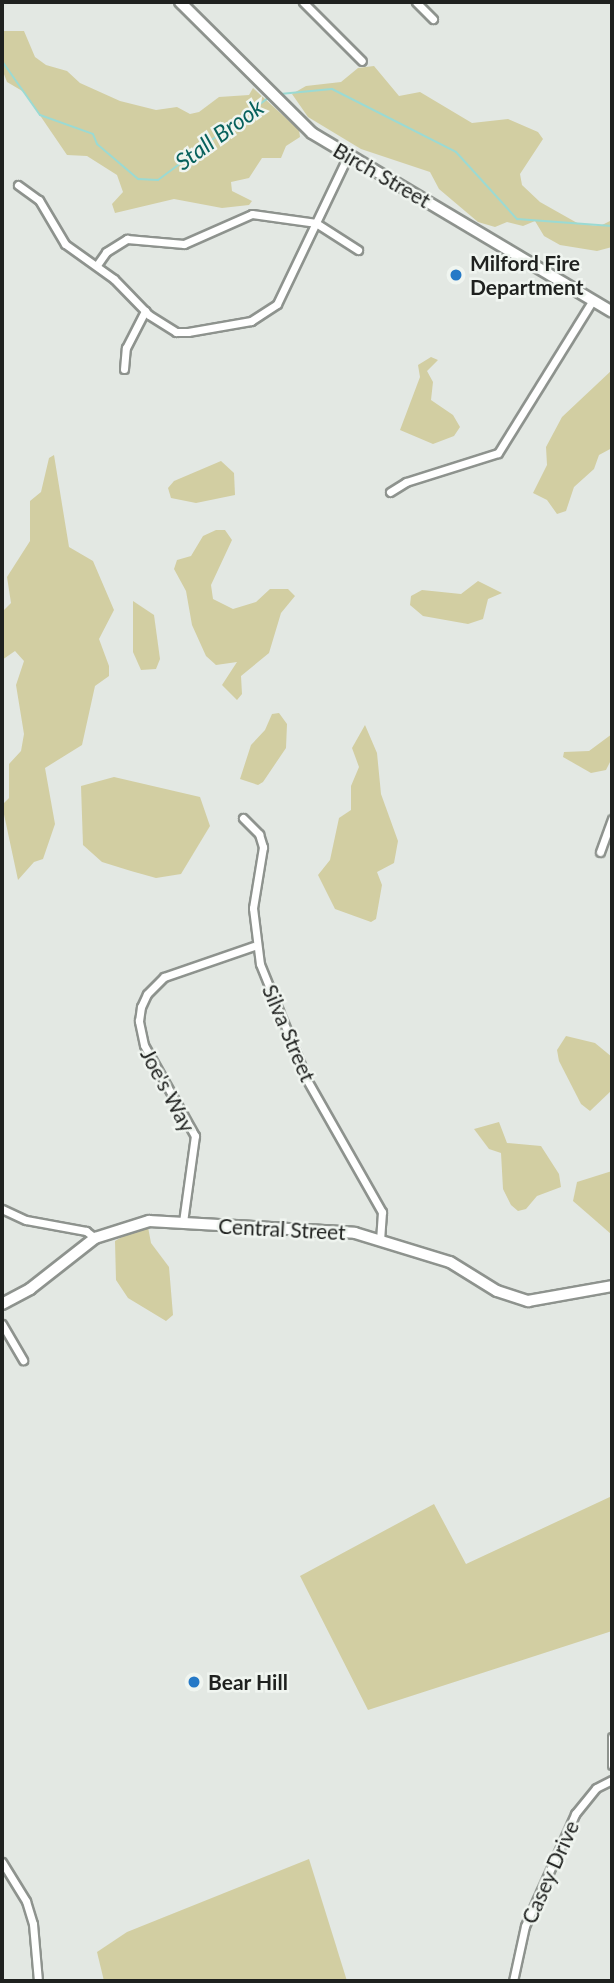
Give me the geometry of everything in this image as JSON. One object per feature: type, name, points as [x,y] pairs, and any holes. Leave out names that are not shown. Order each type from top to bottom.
[{"type":"street","name":"Birch Street","points":[[180,2],[272,96],[348,156],[612,312]]},
{"type":"street","points":[[303,2],[362,61]]},
{"type":"street","points":[[416,2],[433,19]]},
{"type":"street","points":[[18,186],[39,200],[65,244],[97,265],[145,311],[176,332],[262,317],[282,295],[348,156]]},
{"type":"street","points":[[97,265],[106,252],[127,239],[184,244],[252,214],[316,223],[358,250]]},
{"type":"street","points":[[390,492],[406,482],[491,457],[503,449],[593,300]]},
{"type":"street","points":[[124,369],[131,333],[145,311]]},
{"type":"street","name":"Silva Street","points":[[243,818],[259,834],[263,847],[253,908],[254,946],[296,1058],[382,1212],[380,1239]]},
{"type":"street","points":[[600,852],[612,819]]},
{"type":"street","name":"Joe's Way","points":[[183,1222],[195,1136],[144,1045],[139,1021],[141,1007],[147,994],[164,977],[254,946]]},
{"type":"street","points":[[2,1209],[26,1220],[86,1231],[95,1238]]},
{"type":"street","name":"Central Street","points":[[2,1304],[95,1238],[131,1224],[183,1222],[287,1226],[380,1239],[450,1262],[497,1291],[528,1301],[612,1286]]},
{"type":"street","points":[[2,1324],[23,1360]]},
{"type":"street","points":[[612,1737],[612,1765]]},
{"type":"street","name":"Casey Drive","points":[[513,1981],[525,1926],[575,1814],[596,1788],[612,1780]]},
{"type":"street","points":[[2,1862],[26,1901],[33,1924],[38,1981]]},
{"type":"shaded area","points":[[2,31],[24,31],[35,57],[46,65],[67,71],[80,83],[120,101],[156,110],[177,107],[190,114],[199,112],[219,97],[249,95],[253,88],[299,130],[300,137],[286,146],[281,158],[262,158],[249,178],[231,182],[232,191],[252,201],[249,205],[222,208],[174,199],[115,213],[112,204],[123,192],[117,175],[87,156],[67,155],[24,92],[7,82],[2,69]]},
{"type":"shaded area","points":[[374,66],[399,96],[420,92],[472,123],[508,119],[538,132],[543,139],[520,174],[522,185],[540,202],[579,224],[600,226],[612,220],[612,247],[597,251],[560,245],[544,236],[535,221],[523,226],[507,222],[495,227],[478,222],[439,189],[430,172],[361,149],[308,117],[292,94],[306,86],[341,82],[358,68]]},
{"type":"shaded area","points":[[431,357],[438,360],[427,371],[433,382],[431,400],[453,415],[460,427],[454,436],[433,444],[400,430],[420,377],[418,365]]},
{"type":"shaded area","points":[[612,370],[612,448],[599,455],[594,469],[574,487],[566,511],[557,514],[547,500],[533,493],[547,465],[546,447],[562,417]]},
{"type":"shaded area","points":[[54,455],[69,547],[93,561],[114,610],[99,639],[109,666],[109,676],[95,686],[82,745],[45,768],[55,824],[43,859],[34,862],[18,880],[2,805],[9,798],[9,764],[21,751],[24,734],[16,685],[24,661],[15,651],[2,660],[2,612],[11,603],[7,577],[30,541],[30,501],[41,492],[49,458]]},
{"type":"shaded area","points":[[221,461],[234,473],[235,495],[196,503],[171,498],[168,488],[174,481]]},
{"type":"shaded area","points":[[216,530],[225,530],[232,540],[211,585],[213,599],[233,609],[256,602],[270,589],[288,589],[295,596],[281,613],[269,653],[241,676],[242,694],[237,700],[222,685],[237,662],[216,665],[206,656],[192,625],[186,591],[174,569],[177,560],[191,556],[203,536]]},
{"type":"shaded area","points":[[478,581],[502,593],[488,599],[483,619],[468,624],[423,616],[410,605],[411,596],[422,590],[461,594]]},
{"type":"shaded area","points":[[133,601],[154,615],[160,659],[156,669],[141,670],[133,652]]},
{"type":"shaded area","points":[[279,713],[287,724],[286,748],[263,782],[258,785],[240,779],[251,745],[265,730],[272,714]]},
{"type":"shaded area","points":[[365,725],[377,753],[381,794],[398,841],[394,863],[377,872],[382,885],[376,919],[371,922],[335,909],[318,875],[330,860],[339,818],[351,810],[351,786],[359,767],[352,748]]},
{"type":"shaded area","points":[[612,734],[612,758],[606,770],[591,773],[563,757],[564,752],[589,751]]},
{"type":"shaded area","points":[[114,777],[200,797],[210,826],[181,874],[156,878],[131,871],[102,862],[83,845],[81,786]]},
{"type":"shaded area","points":[[566,1036],[595,1043],[612,1057],[612,1090],[590,1111],[581,1104],[559,1061],[557,1050]]},
{"type":"shaded area","points":[[499,1122],[507,1143],[541,1146],[559,1174],[561,1187],[537,1196],[526,1209],[518,1211],[511,1205],[503,1189],[501,1153],[489,1149],[474,1129]]},
{"type":"shaded area","points":[[612,1171],[611,1234],[573,1201],[577,1182]]},
{"type":"shaded area","points":[[141,1226],[148,1227],[151,1243],[169,1267],[173,1315],[166,1321],[128,1298],[116,1280],[115,1241]]},
{"type":"shaded area","points":[[612,1496],[612,1631],[368,1710],[300,1576],[434,1504],[466,1564]]},
{"type":"shaded area","points":[[309,1859],[347,1981],[104,1981],[97,1952],[127,1932]]},
{"type":"waterway","name":"Stall Brook","points":[[2,61],[40,115],[93,134],[97,144],[138,179],[158,180],[268,98]]},
{"type":"waterway","name":"Stall Brook","points":[[280,94],[332,89],[456,152],[517,219],[612,226]]},
{"type":"place","name":"Milford Fire Department","points":[[456,275]]},
{"type":"place","name":"Bear Hill","points":[[194,1682]]}]
